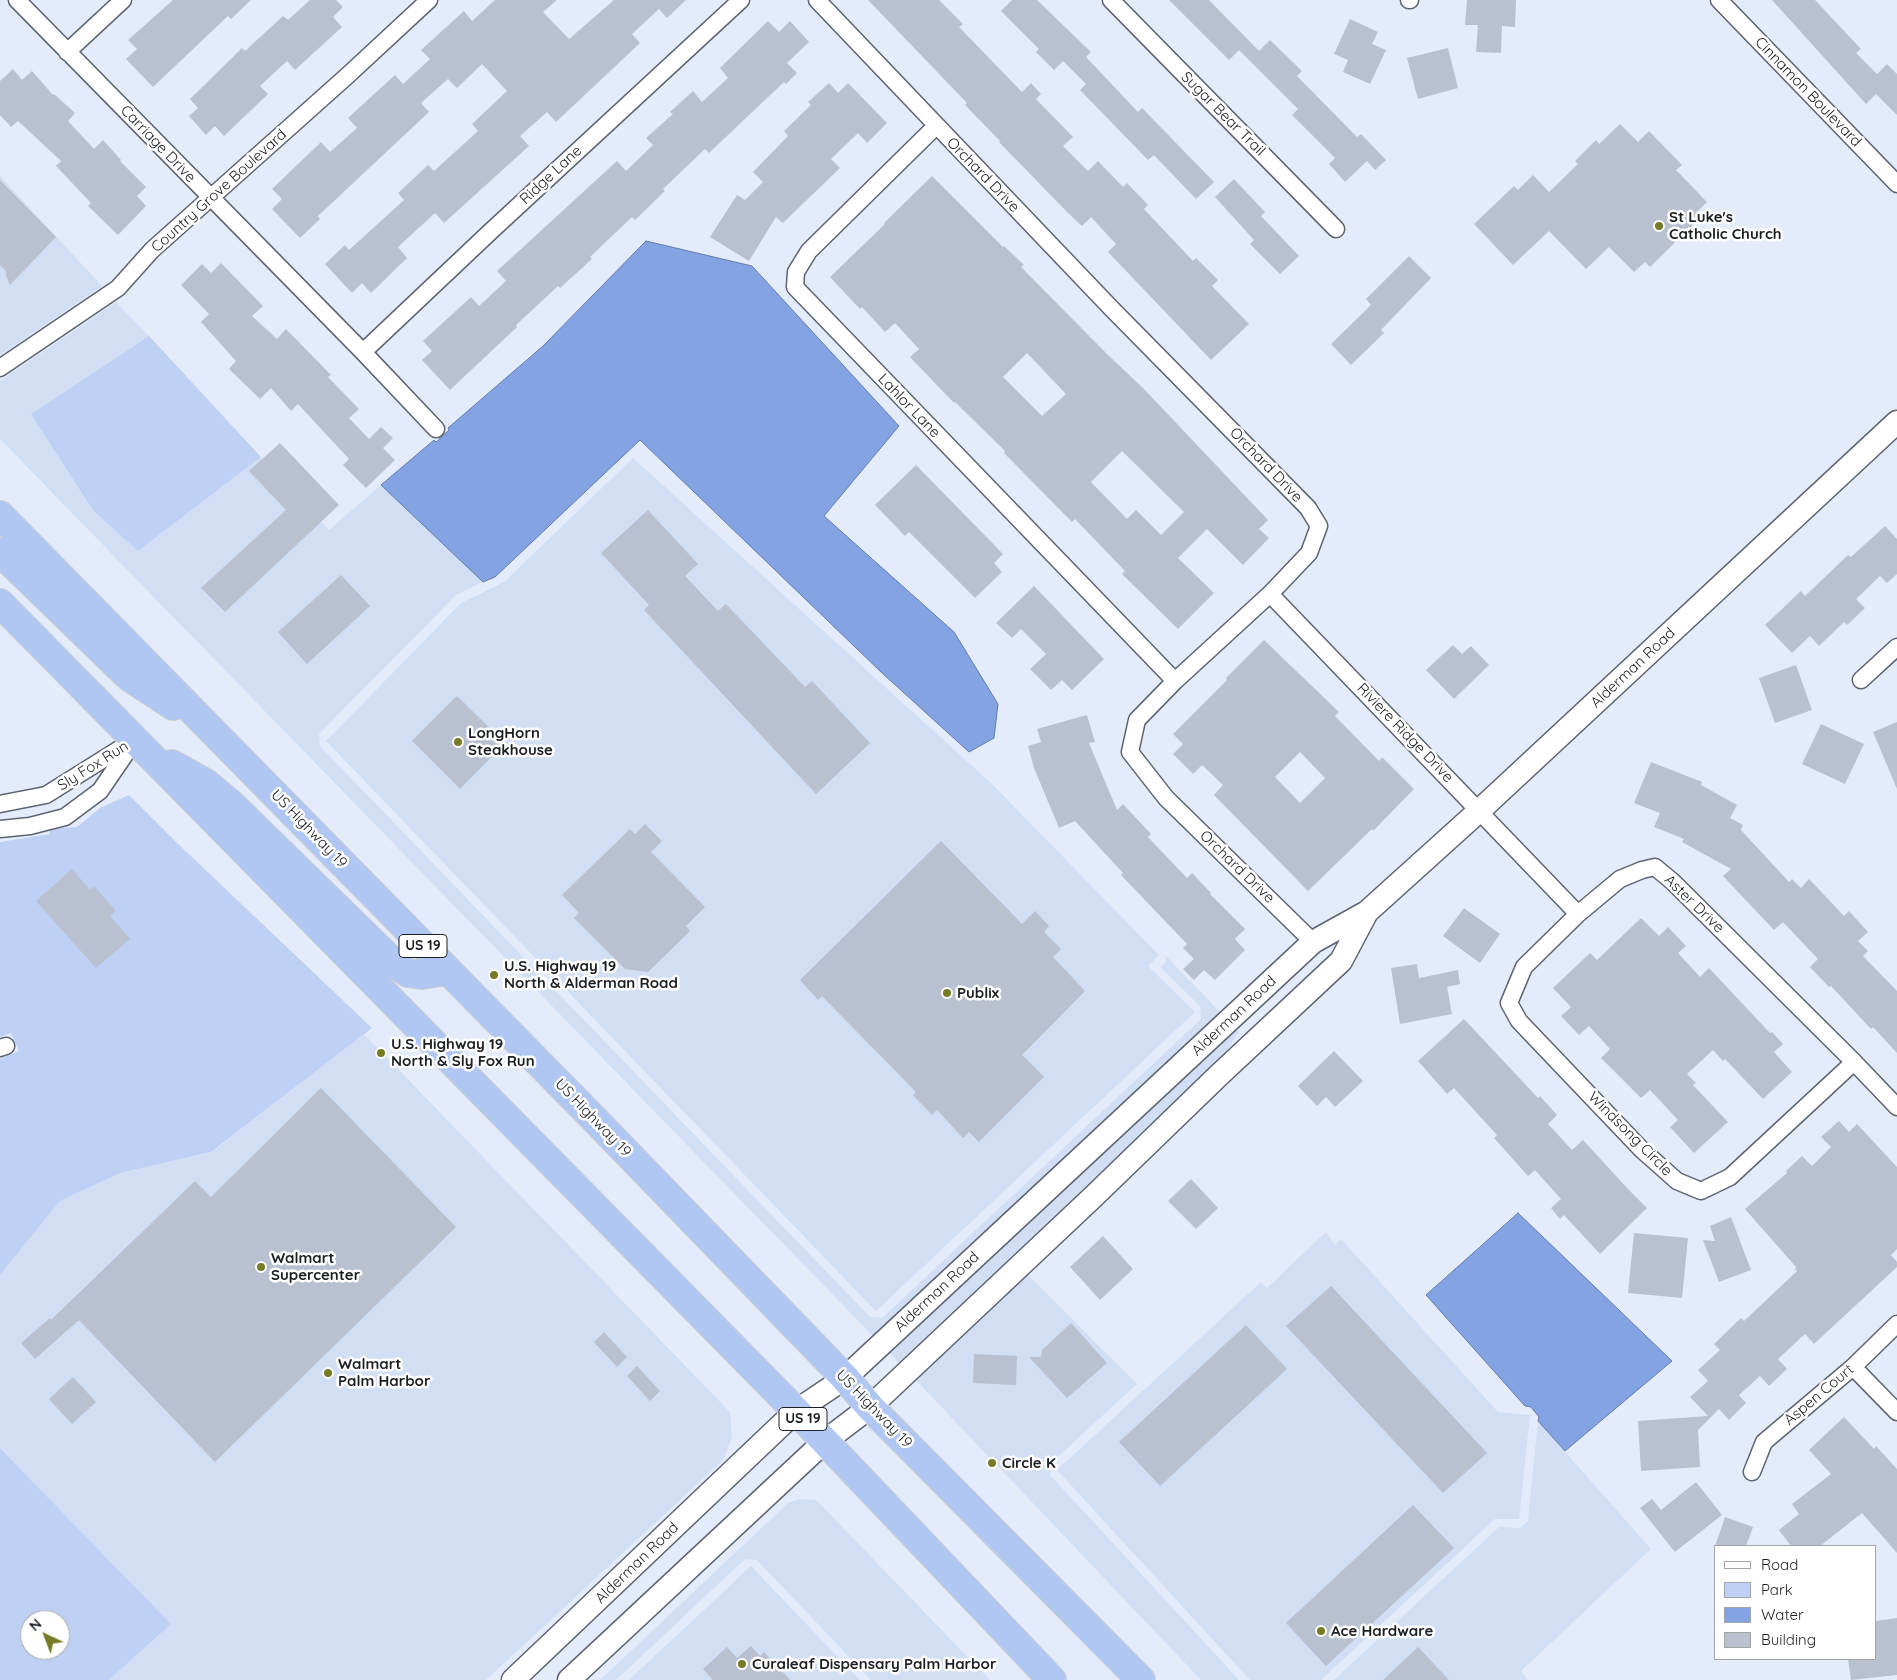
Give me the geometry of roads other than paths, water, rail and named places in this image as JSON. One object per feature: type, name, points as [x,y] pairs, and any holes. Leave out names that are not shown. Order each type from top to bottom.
[{"type":"highway","name":"US Highway 19","points":[[0,515],[607,1132],[845,1378],[870,1407],[1141,1680]]},
{"type":"highway","points":[[0,552],[129,677],[157,697],[211,729]]},
{"type":"highway","name":"US 19","points":[[0,604],[796,1411],[1052,1680]]},
{"type":"highway","points":[[142,746],[206,783],[224,798],[396,966],[408,973],[422,975],[447,970]]},
{"type":"street","name":"Carriage Drive","points":[[17,0],[363,352],[436,429]]},
{"type":"street","points":[[68,52],[123,0]]},
{"type":"street","name":"Country Grove Boulevard","points":[[0,368],[118,288],[152,250],[429,0]]},
{"type":"street","name":"Ridge Lane","points":[[363,352],[490,232],[742,0]]},
{"type":"street","name":"Orchard Drive","points":[[817,0],[936,126],[1308,508],[1319,526],[1309,554],[1270,594],[1175,681],[1137,720],[1130,752],[1166,798],[1313,942]]},
{"type":"street","name":"Sugar Bear Trail","points":[[1111,0],[1336,229]]},
{"type":"street","name":"Cinnamon Boulevard","points":[[1719,0],[1897,184]]},
{"type":"street","name":"Lahlor Lane","points":[[936,126],[809,251],[796,272],[794,287],[1175,681]]},
{"type":"street","name":"Alderman Road","points":[[513,1680],[796,1411],[845,1378],[1313,942],[1367,912],[1480,810],[1897,422]]},
{"type":"street","name":"Riviere Ridge Drive","points":[[1270,594],[1480,810]]},
{"type":"street","points":[[1860,680],[1897,647]]},
{"type":"street","name":"Sly Fox Run","points":[[0,804],[46,796],[142,746]]},
{"type":"street","name":"Sly Fox Run","points":[[0,829],[30,826],[65,817],[100,791],[142,746]]},
{"type":"street","points":[[1480,810],[1578,914]]},
{"type":"street","name":"Aster Drive","points":[[1578,914],[1620,879],[1655,867],[1673,882],[1897,1106]]},
{"type":"street","name":"Alderman Road","points":[[569,1680],[824,1442],[870,1407],[1094,1197],[1218,1076],[1341,961],[1367,912]]},
{"type":"street","name":"Windsong Circle","points":[[1578,914],[1524,967],[1509,1003],[1519,1021],[1642,1150],[1677,1181],[1701,1191],[1730,1177],[1854,1062]]},
{"type":"street","name":"Aspen Court","points":[[1752,1472],[1764,1442],[1853,1367],[1897,1324]]},
{"type":"street","points":[[1853,1367],[1897,1412]]},
{"type":"water","points":[[646,241],[752,266],[899,426],[824,516],[954,632],[998,704],[994,738],[969,752],[881,672],[640,440],[495,577],[483,582],[381,485],[434,440],[436,442],[449,430],[448,428],[543,346]]},
{"type":"water","points":[[1518,1213],[1672,1361],[1565,1451],[1538,1421],[1539,1417],[1531,1407],[1525,1406],[1426,1295]]},
{"type":"place","name":"St Luke's Catholic Church","points":[[1659,226]]},
{"type":"place","name":"LongHorn Steakhouse","points":[[458,742]]},
{"type":"place","name":"U.S. Highway 19 North & Alderman Road","points":[[494,975]]},
{"type":"place","name":"Publix","points":[[947,993]]},
{"type":"place","name":"U.S. Highway 19 North & Sly Fox Run","points":[[381,1053]]},
{"type":"place","name":"Walmart Supercenter","points":[[261,1267]]},
{"type":"place","name":"Walmart Palm Harbor","points":[[328,1373]]},
{"type":"place","name":"Circle K","points":[[992,1463]]},
{"type":"place","name":"Ace Hardware","points":[[1321,1631]]},
{"type":"place","name":"Curaleaf Dispensary Palm Harbor","points":[[742,1664]]}]
